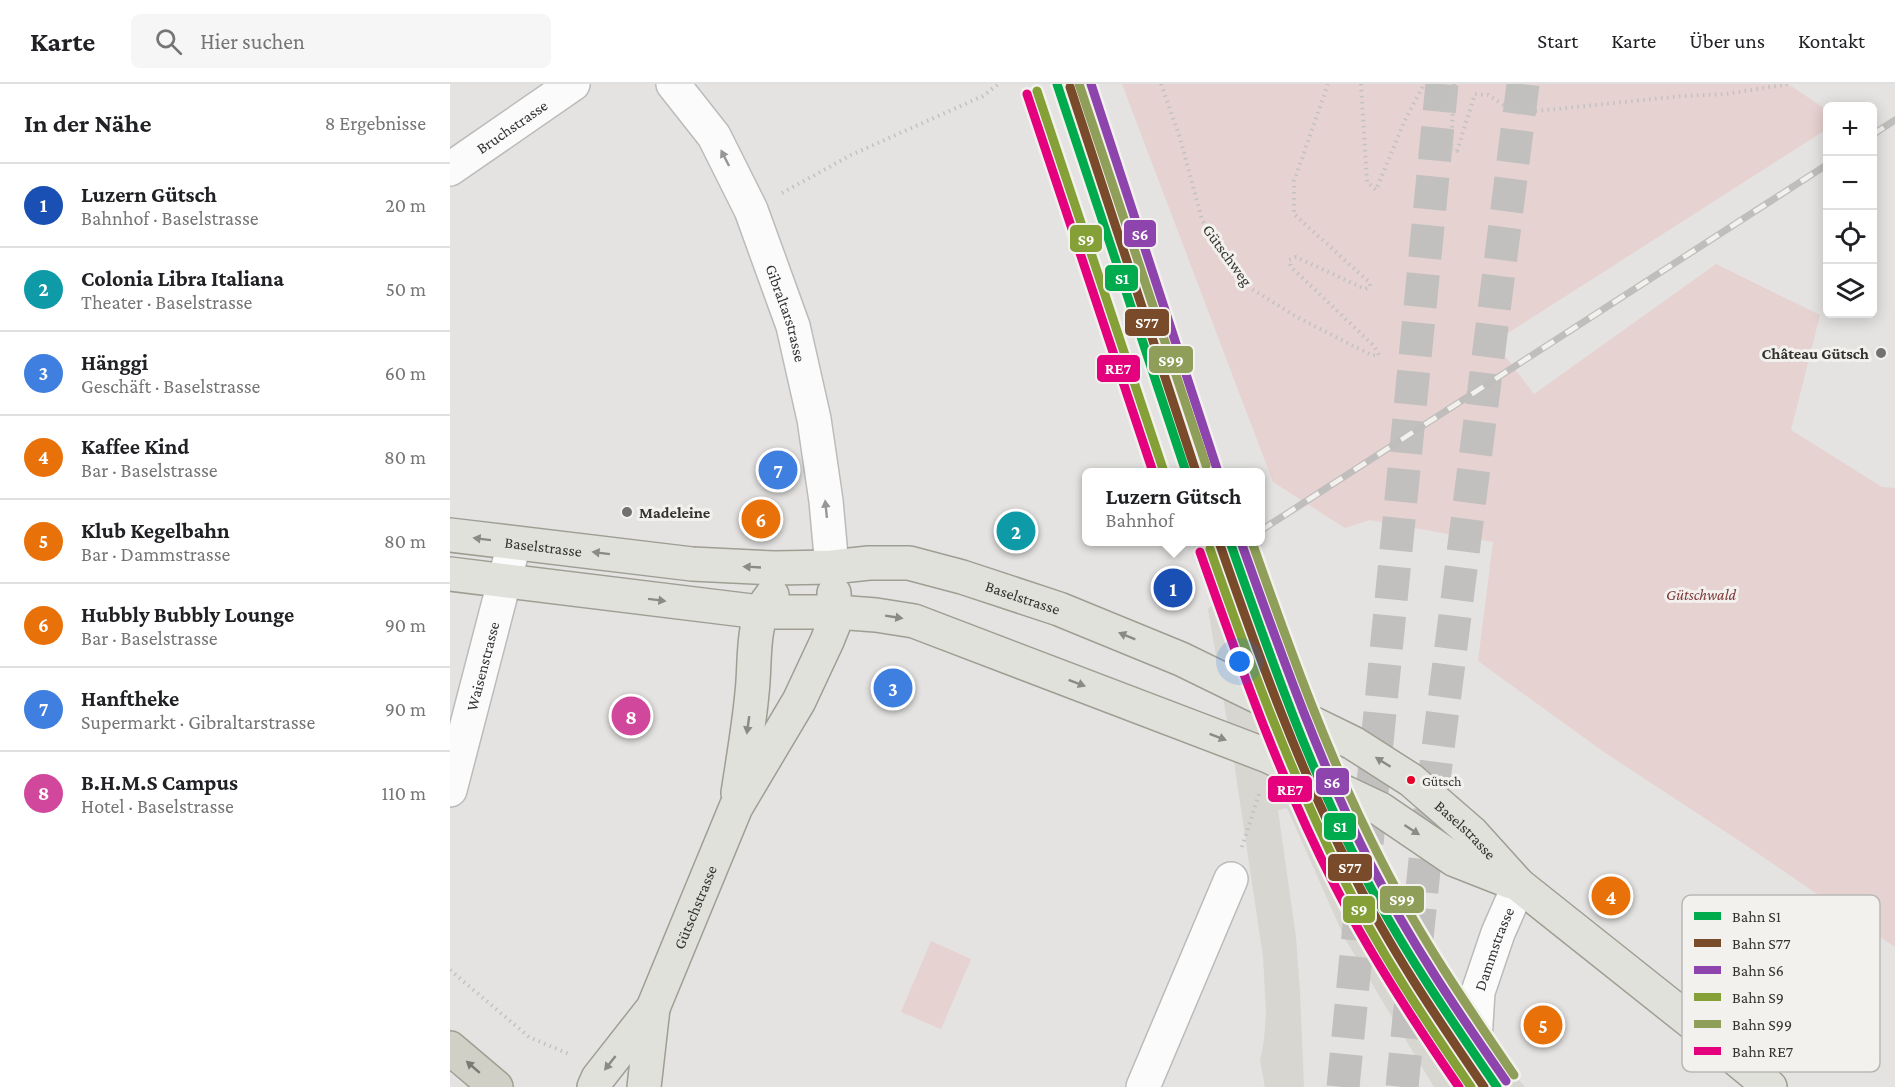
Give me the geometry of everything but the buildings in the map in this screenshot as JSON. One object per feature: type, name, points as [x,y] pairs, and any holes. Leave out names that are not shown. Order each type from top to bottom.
[{"type":"highway","points":[[450,1048],[496,1087]]},
{"type":"main road","name":"Baselstrasse","points":[[450,535],[692,564],[774,568],[909,563],[1059,609],[1181,658],[1353,743],[1411,780],[1472,833],[1519,885],[1682,1015]]},
{"type":"main road","points":[[832,567],[836,612],[827,641],[799,701],[736,807],[752,692],[760,612],[779,587],[806,572],[832,567]]},
{"type":"main road","name":"Baselstrasse","points":[[450,574],[760,612],[836,612],[914,621],[1268,756],[1380,809],[1455,860],[1519,885]]},
{"type":"main road","name":"Gütschstrasse","points":[[653,1008],[736,807]]},
{"type":"main road","points":[[594,1087],[598,1078],[653,1008]]},
{"type":"main road","points":[[644,1087],[653,1008]]},
{"type":"main road","name":"Baselstrasse","points":[[1752,1072],[1770,1087]]},
{"type":"street","name":"Bruchstrasse","points":[[450,169],[573,84]]},
{"type":"street","name":"Gibraltarstrasse","points":[[673,84],[714,136],[751,210],[793,326],[814,418],[826,501],[832,567]]},
{"type":"street","name":"Waisenstrasse","points":[[450,789],[514,544]]},
{"type":"street","points":[[1143,1087],[1232,879]]},
{"type":"street","name":"Dammstrasse","points":[[1472,1087],[1478,992],[1497,933],[1519,885]]},
{"type":"path","points":[[773,198],[851,155],[982,96],[998,84]]},
{"type":"path","name":"Gütschweg","points":[[1161,84],[1180,138],[1202,220],[1252,290],[1295,316],[1371,355],[1379,355],[1374,346],[1291,267],[1289,261],[1296,257],[1365,289],[1370,287],[1370,284],[1294,214],[1294,181],[1328,84]]},
{"type":"path","points":[[1361,84],[1367,182],[1376,190],[1405,120],[1424,84]]},
{"type":"path","points":[[1454,84],[1451,150],[1457,151],[1475,94],[1488,95],[1516,113],[1683,96],[1726,94],[1789,84]]},
{"type":"path","points":[[1232,879],[1260,790]]},
{"type":"path","points":[[450,970],[529,1036],[576,1058]]},
{"type":"shaded area","points":[[1261,564],[1305,695],[1381,861],[1439,966],[1500,1057],[1525,1087],[1434,1087],[1345,939],[1287,808],[1278,810],[1296,937],[1304,1087],[1265,1087],[1260,1061],[1266,1012],[1263,957],[1208,609]]},
{"type":"green space","name":"Gütschwald","points":[[1122,84],[1788,84],[1823,107],[1823,132],[1494,342],[1534,394],[1716,264],[1820,315],[1791,430],[1882,487],[1895,488],[1895,947],[1880,937],[1880,895],[1819,895],[1604,752],[1478,661],[1493,542],[1370,520],[1345,528],[1273,482]]},
{"type":"green space","points":[[931,941],[971,959],[941,1029],[901,1012]]},
{"type":"tunnel","points":[[1343,1087],[1442,84]]},
{"type":"tunnel","points":[[1402,1087],[1430,811],[1523,84]]},
{"type":"railway","points":[[1877,132],[1895,120]]},
{"type":"railway","points":[[1265,528],[1823,167]]},
{"type":"rail line","name":"S1","points":[[1057,84],[1185,468]]},
{"type":"rail line","name":"S99","points":[[1079,84],[1206,465]]},
{"type":"rail line","name":"S6","points":[[1091,84],[1217,468]]},
{"type":"rail line","name":"S77","points":[[1070,87],[1195,468]]},
{"type":"rail line","name":"S9","points":[[1037,91],[1163,468]]},
{"type":"rail line","name":"RE7","points":[[1027,94],[1152,468]]},
{"type":"rail line","name":"S77","points":[[1220,546],[1297,753],[1333,834],[1367,902],[1398,956],[1484,1087]]},
{"type":"rail line","name":"S1","points":[[1231,546],[1290,709],[1342,831],[1409,954],[1497,1087]]},
{"type":"rail line","name":"S6","points":[[1242,546],[1317,746],[1371,865],[1435,975],[1506,1081]]},
{"type":"rail line","name":"S99","points":[[1253,546],[1311,704],[1363,823],[1428,944],[1514,1075]]},
{"type":"rail line","name":"S9","points":[[1210,549],[1271,716],[1305,798],[1343,878],[1387,959],[1471,1087]]},
{"type":"rail line","name":"RE7","points":[[1200,552],[1262,721],[1315,846],[1378,963],[1459,1087]]},
{"type":"place","name":"Château Gütsch","points":[[1881,353]]},
{"type":"place","name":"Hanftheke","points":[[778,470]]},
{"type":"place","name":"Madeleine","points":[[627,512]]},
{"type":"place","name":"Hubbly Bubbly Lounge","points":[[761,519]]},
{"type":"place","name":"Colonia Libra Italiana","points":[[1016,531]]},
{"type":"place","name":"Luzern Gütsch","points":[[1173,588]]},
{"type":"place","name":"Hänggi","points":[[893,688]]},
{"type":"place","name":"B.H.M.S Campus","points":[[631,716]]},
{"type":"place","name":"Gütsch","points":[[1411,780]]},
{"type":"place","name":"Kaffee Kind","points":[[1611,896]]},
{"type":"place","name":"Klub Kegelbahn","points":[[1543,1025]]}]
